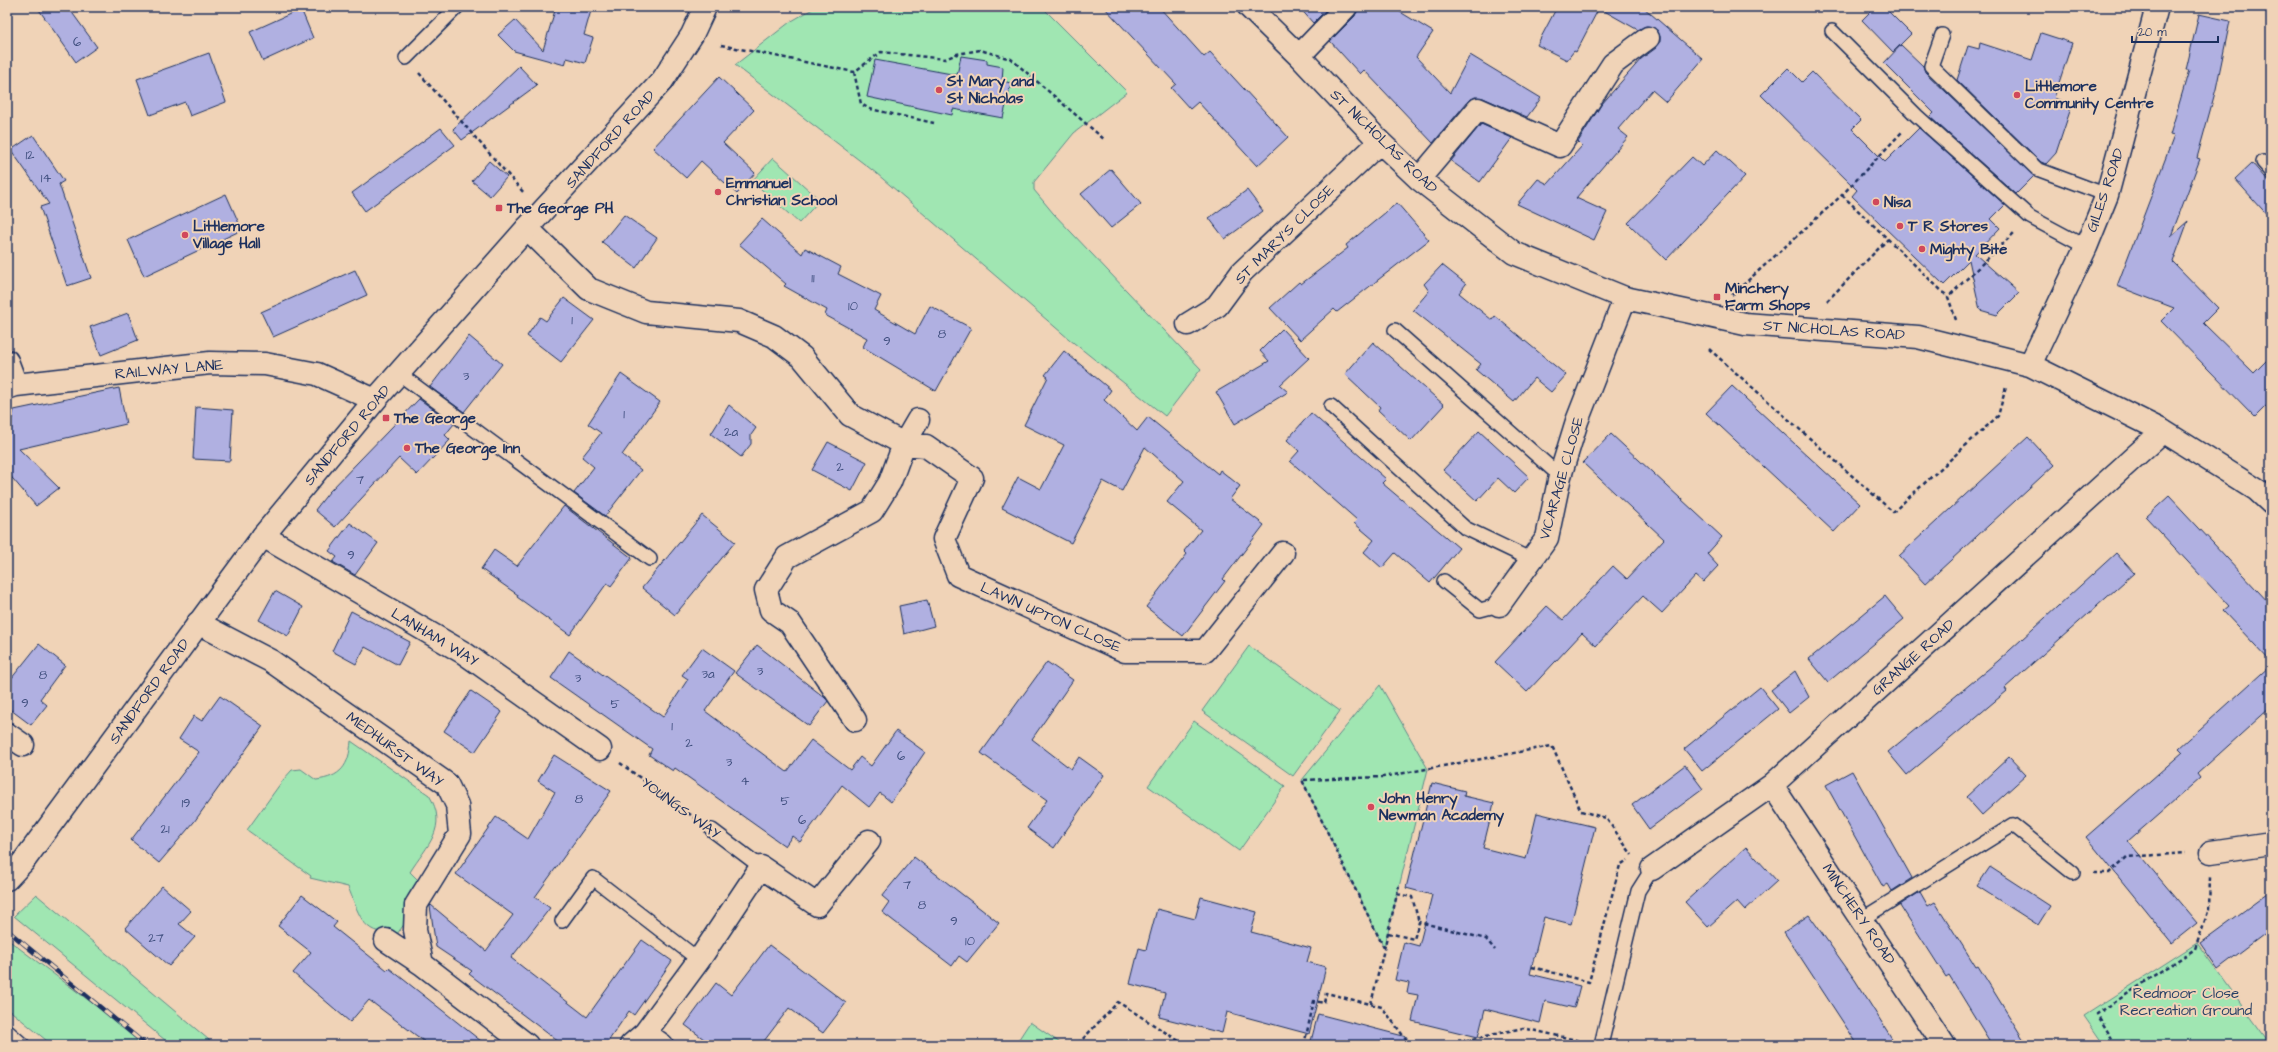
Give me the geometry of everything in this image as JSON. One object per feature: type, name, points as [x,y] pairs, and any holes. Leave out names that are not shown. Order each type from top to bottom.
[{"type":"street","name":"SANDFORD ROAD","points":[[7,879],[23,862],[263,536],[398,373],[534,220],[662,81],[692,35],[705,7]]},
{"type":"street","name":"ST NICHOLAS ROAD","points":[[1249,7],[1299,56],[1380,142],[1419,179],[1514,253],[1625,298],[1745,324],[1918,336],[2030,365],[2163,431],[2257,490],[2271,503]]},
{"type":"street","points":[[1299,56],[1346,7]]},
{"type":"street","name":"GILES ROAD","points":[[2030,365],[2086,247],[2107,194],[2157,7]]},
{"type":"street","points":[[1419,179],[1478,109],[1560,146],[1613,64],[1648,38]]},
{"type":"street","name":"ST MARY'S CLOSE","points":[[1188,324],[1217,306],[1242,272],[1380,142]]},
{"type":"street","points":[[534,220],[589,289],[646,312],[739,321],[774,336],[802,357],[850,415],[904,444]]},
{"type":"street","name":"VICARAGE CLOSE","points":[[1499,605],[1547,538],[1560,476],[1577,421],[1625,298]]},
{"type":"street","points":[[7,361],[11,387]]},
{"type":"street","name":"RAILWAY LANE","points":[[11,387],[210,363],[265,364],[317,374],[375,400]]},
{"type":"street","points":[[855,720],[790,623],[771,610],[766,590],[787,557],[872,511],[890,482],[904,444],[918,420]]},
{"type":"street","name":"GRANGE ROAD","points":[[1652,869],[1772,784],[2163,431]]},
{"type":"street","name":"LAWN UPTON CLOSE","points":[[904,444],[926,446],[972,478],[944,539],[958,575],[1125,651],[1205,651],[1283,553]]},
{"type":"street","name":"LANHAM WAY","points":[[263,536],[464,653],[600,749]]},
{"type":"street","name":"MEDHURST WAY","points":[[198,623],[271,661],[447,784],[458,805],[460,834],[416,906],[415,930],[422,964]]},
{"type":"street","name":"MINCHERY ROAD","points":[[1772,784],[1944,1045]]},
{"type":"street","name":"YOUNGS WAY","points":[[761,867],[817,906],[869,841]]},
{"type":"street","points":[[2210,852],[2271,843]]},
{"type":"street","points":[[646,1041],[761,867]]},
{"type":"street","points":[[386,940],[422,964],[527,1045]]},
{"type":"lane","points":[[406,58],[457,7]]},
{"type":"lane","points":[[1832,32],[1917,116],[2030,218],[2086,247]]},
{"type":"lane","points":[[1942,35],[1931,66],[2037,169],[2107,194]]},
{"type":"lane","points":[[1395,330],[1560,476]]},
{"type":"lane","points":[[398,373],[650,559]]},
{"type":"lane","points":[[1331,406],[1464,528],[1532,560]]},
{"type":"lane","points":[[1444,581],[1480,610],[1499,605]]},
{"type":"lane","points":[[1862,919],[2013,825],[2073,873]]},
{"type":"lane","name":"YOUNGS WAY","points":[[712,830],[761,867]]},
{"type":"lane","points":[[1601,1045],[1638,891],[1652,869]]},
{"type":"lane","points":[[562,921],[593,878],[699,960]]},
{"type":"lane","points":[[7,1031],[23,1045]]},
{"type":"path","points":[[249,10],[252,7]]},
{"type":"path","points":[[721,45],[854,72],[881,52],[945,59],[957,54],[980,50],[1011,59],[1106,140]]},
{"type":"path","points":[[406,58],[534,220]]},
{"type":"path","points":[[854,72],[861,104],[870,109],[934,123]]},
{"type":"path","points":[[1709,316],[1842,194],[1917,116]]},
{"type":"path","points":[[1842,194],[1948,297],[1966,349]]},
{"type":"path","points":[[1948,297],[2030,218]]},
{"type":"path","points":[[1827,301],[1888,239]]},
{"type":"path","points":[[1709,349],[1893,512],[1998,416],[2006,387]]},
{"type":"path","points":[[1384,948],[1302,780],[1384,777],[1552,746],[1581,811],[1606,818],[1633,856],[1620,865],[1589,982],[1532,967]]},
{"type":"path","name":"YOUNGS WAY","points":[[600,749],[712,830]]},
{"type":"path","points":[[2073,873],[2109,874],[2127,857],[2210,852],[2209,909],[2195,949],[2097,1014],[2116,1045]]},
{"type":"path","points":[[1371,1004],[1399,886]]},
{"type":"path","points":[[1388,933],[1414,939],[1419,922],[1412,897],[1397,894]]},
{"type":"path","points":[[1419,922],[1486,939],[1495,950]]},
{"type":"path","points":[[1304,1045],[1314,1001],[1324,1003],[1326,994],[1382,1007],[1410,1045]]},
{"type":"path","points":[[1078,1044],[1118,1002],[1185,1045]]},
{"type":"path","points":[[1445,1045],[1523,1028],[1586,1042]]},
{"type":"green space","points":[[816,7],[1042,7],[1127,92],[1074,133],[1034,182],[1034,190],[1053,213],[1201,369],[1165,416],[1069,339],[876,173],[735,65],[790,22]]},
{"type":"green space","points":[[773,158],[820,200],[799,223],[752,181]]},
{"type":"green space","points":[[1249,646],[1340,711],[1293,776],[1202,711]]},
{"type":"green space","points":[[1380,685],[1428,769],[1384,948],[1302,780]]},
{"type":"green space","points":[[1194,721],[1285,786],[1239,851],[1148,786]]},
{"type":"green space","points":[[351,741],[429,795],[435,807],[437,817],[436,827],[429,844],[410,872],[418,880],[408,895],[408,919],[397,934],[393,931],[383,932],[374,930],[368,926],[358,913],[348,887],[310,878],[311,876],[247,830],[292,770],[301,769],[316,780],[332,776],[338,773],[346,764]]},
{"type":"green space","points":[[37,894],[215,1045],[171,1045],[14,916]]},
{"type":"green space","points":[[7,939],[148,1045],[52,1045],[7,1008]]},
{"type":"green space","name":"Redmoor Close Recreation Ground","points":[[2197,943],[2271,1045],[2104,1045],[2084,1016]]},
{"type":"green space","points":[[1030,1022],[1063,1045],[1015,1045]]},
{"type":"building","points":[[37,7],[68,7],[97,47],[76,62]]},
{"type":"building","points":[[556,7],[592,7],[584,35],[593,38],[585,63],[567,58],[565,65],[514,51],[498,35],[515,20],[543,50]]},
{"type":"building","points":[[1104,7],[1159,7],[1204,57],[1210,52],[1288,137],[1257,166],[1198,102],[1190,109],[1171,88],[1176,84]]},
{"type":"building","points":[[1299,7],[1329,7],[1313,23]]},
{"type":"building","points":[[1358,7],[1392,7],[1433,32],[1416,57],[1450,93],[1470,55],[1541,98],[1527,117],[1483,98],[1475,97],[1468,101],[1433,143],[1364,70],[1360,74],[1330,41],[1355,16]]},
{"type":"building","points":[[1557,7],[1643,7],[1703,59],[1666,102],[1652,90],[1618,129],[1628,137],[1576,198],[1607,212],[1594,240],[1517,204],[1538,179],[1548,184],[1582,146],[1578,142],[1601,105],[1641,59],[1656,48],[1660,43],[1660,36],[1653,27],[1646,26],[1638,30],[1599,8],[1576,52],[1574,51],[1567,60],[1537,45]]},
{"type":"building","points":[[1875,7],[1884,7],[1911,34],[1893,52],[1862,20]]},
{"type":"building","points":[[301,9],[313,38],[263,61],[250,32]]},
{"type":"building","points":[[2199,14],[2230,21],[2216,89],[2197,158],[2200,159],[2171,236],[2188,221],[2173,262],[2218,308],[2203,323],[2254,373],[2271,356],[2271,401],[2255,417],[2161,321],[2174,308],[2117,286],[2174,136],[2170,135],[2189,70],[2186,70]]},
{"type":"building","name":"Littlemore Community Centre","points":[[2041,33],[2072,43],[2054,98],[2072,105],[2056,153],[2046,164],[2041,162],[1957,80],[1968,46],[1979,49],[1980,43],[2032,60]]},
{"type":"building","points":[[1901,45],[1923,66],[1925,72],[2034,176],[2016,194],[1930,117],[1934,113],[1884,63]]},
{"type":"building","points":[[209,53],[226,102],[190,116],[185,102],[150,115],[137,79]]},
{"type":"building","name":"St Mary and St Nicholas","points":[[961,56],[987,60],[987,64],[1003,67],[1002,81],[1011,83],[1003,118],[953,109],[952,115],[867,97],[875,60],[957,75]]},
{"type":"building","points":[[519,66],[537,85],[462,140],[453,129]]},
{"type":"building","points":[[1788,68],[1802,82],[1812,72],[1861,120],[1852,129],[1885,162],[1919,128],[2005,205],[1991,219],[2000,228],[1975,254],[2019,293],[1997,315],[1980,310],[1969,260],[1944,285],[1852,196],[1857,190],[1761,95]]},
{"type":"building","points":[[719,77],[754,110],[723,143],[755,173],[737,194],[701,161],[686,178],[653,148]]},
{"type":"building","points":[[1481,124],[1512,138],[1480,182],[1451,161]]},
{"type":"building","points":[[441,128],[455,145],[365,211],[352,193]]},
{"type":"building","points":[[33,135],[64,181],[59,184],[91,278],[67,286],[40,207],[49,204],[11,150]]},
{"type":"building","points":[[1717,150],[1745,176],[1666,260],[1628,223],[1692,157],[1702,166]]},
{"type":"building","points":[[489,161],[507,177],[490,196],[472,181]]},
{"type":"building","points":[[2252,163],[2271,185],[2271,219],[2235,179]]},
{"type":"building","points":[[1111,169],[1141,204],[1111,228],[1081,194]]},
{"type":"building","points":[[1247,190],[1263,211],[1225,239],[1209,218]]},
{"type":"building","name":"Littlemore Village Hall","points":[[226,194],[242,230],[144,276],[128,240]]},
{"type":"building","points":[[1397,203],[1429,240],[1337,312],[1334,309],[1300,340],[1270,308],[1299,282],[1301,284],[1348,248],[1346,245]]},
{"type":"building","points":[[624,215],[657,238],[636,268],[602,242]]},
{"type":"building","points":[[762,219],[802,254],[805,248],[841,267],[838,274],[881,296],[874,310],[915,334],[930,306],[971,328],[936,391],[863,347],[867,338],[825,315],[827,310],[784,286],[786,284],[739,244]]},
{"type":"building","points":[[1442,265],[1466,284],[1459,293],[1492,320],[1495,316],[1566,375],[1551,392],[1534,378],[1514,402],[1476,370],[1481,364],[1413,310],[1429,291],[1424,284]]},
{"type":"building","points":[[355,270],[367,295],[273,337],[261,312]]},
{"type":"building","points":[[564,298],[594,320],[561,362],[527,336],[540,317],[546,321]]},
{"type":"building","points":[[128,313],[138,340],[101,355],[90,327]]},
{"type":"building","points":[[1282,329],[1309,358],[1280,385],[1288,392],[1235,424],[1216,392],[1269,361],[1260,351]]},
{"type":"building","points":[[469,336],[502,364],[464,412],[430,387]]},
{"type":"building","points":[[1373,342],[1444,405],[1411,441],[1378,410],[1380,407],[1345,374]]},
{"type":"building","points":[[1064,351],[1111,390],[1104,400],[1137,431],[1148,417],[1218,474],[1220,470],[1240,486],[1230,499],[1264,525],[1223,579],[1225,581],[1183,636],[1146,607],[1187,554],[1184,551],[1201,530],[1167,502],[1184,481],[1145,447],[1122,491],[1103,481],[1071,543],[1002,508],[1018,477],[1041,489],[1064,445],[1024,425],[1048,377],[1045,375]]},
{"type":"building","points":[[621,374],[660,402],[622,455],[641,470],[605,516],[574,493],[594,467],[582,457],[601,433],[588,424]]},
{"type":"building","points":[[1732,386],[1860,504],[1834,532],[1706,413]]},
{"type":"building","points":[[119,388],[126,424],[19,449],[59,488],[36,506],[7,472],[7,437],[14,410]]},
{"type":"building","points":[[419,399],[454,424],[445,435],[450,440],[417,475],[399,458],[335,527],[315,510],[329,492]]},
{"type":"building","points":[[729,405],[756,428],[751,435],[751,444],[741,457],[711,434]]},
{"type":"building","points":[[196,407],[233,410],[230,461],[193,459]]},
{"type":"building","points":[[1311,413],[1386,479],[1382,483],[1459,548],[1430,583],[1395,553],[1382,568],[1364,552],[1374,540],[1354,523],[1357,520],[1290,461],[1299,451],[1287,440]]},
{"type":"building","points":[[1479,431],[1529,477],[1514,493],[1498,478],[1477,501],[1443,470]]},
{"type":"building","points":[[1611,434],[1722,537],[1707,554],[1718,566],[1703,582],[1696,576],[1662,613],[1643,596],[1596,646],[1582,633],[1527,692],[1495,662],[1547,606],[1563,620],[1613,566],[1627,579],[1664,539],[1583,463]]},
{"type":"building","points":[[2028,437],[2054,465],[1925,584],[1899,556]]},
{"type":"building","points":[[828,442],[867,462],[852,491],[812,470]]},
{"type":"building","points":[[2169,496],[2271,605],[2271,662],[2223,611],[2229,606],[2146,517]]},
{"type":"building","points":[[564,506],[632,558],[611,586],[607,583],[570,635],[481,569],[494,550],[517,566]]},
{"type":"building","points":[[702,515],[735,542],[675,615],[642,588]]},
{"type":"building","points":[[350,523],[378,543],[355,575],[333,562],[337,557],[329,551]]},
{"type":"building","points":[[2116,553],[2134,573],[2005,688],[2007,691],[1907,775],[1888,752],[1998,661]]},
{"type":"building","points":[[275,591],[303,607],[288,636],[259,620]]},
{"type":"building","points":[[1885,596],[1904,619],[1828,682],[1809,659]]},
{"type":"building","points":[[927,600],[934,626],[904,634],[899,606]]},
{"type":"building","points":[[351,611],[410,642],[398,665],[365,647],[356,664],[332,651]]},
{"type":"building","points":[[39,644],[65,665],[40,699],[47,705],[31,725],[7,707],[7,684]]},
{"type":"building","points":[[757,645],[828,701],[809,726],[735,673]]},
{"type":"building","points":[[702,648],[734,671],[705,711],[787,772],[811,740],[850,770],[860,757],[871,766],[896,731],[925,752],[891,802],[880,793],[869,807],[842,785],[800,842],[792,836],[785,846],[675,768],[673,771],[649,755],[652,749],[551,678],[569,651],[663,717],[688,679],[682,675]]},
{"type":"building","points":[[1047,662],[1073,680],[1032,739],[1071,769],[1079,757],[1104,775],[1054,848],[1027,828],[1047,800],[981,753]]},
{"type":"building","points":[[2271,665],[2271,707],[2197,774],[2200,778],[2128,841],[2197,923],[2172,943],[2086,837],[2183,752],[2179,748]]},
{"type":"building","points":[[1795,671],[1809,697],[1789,713],[1771,690]]},
{"type":"building","points":[[1760,687],[1778,709],[1702,771],[1684,749]]},
{"type":"building","points":[[471,691],[502,712],[475,752],[444,731]]},
{"type":"building","points":[[220,696],[263,726],[194,822],[159,863],[131,840],[199,752],[179,739],[194,716],[202,721]]},
{"type":"building","points":[[554,755],[611,791],[535,897],[550,908],[511,958],[587,1017],[642,940],[672,961],[634,1015],[629,1011],[607,1043],[593,1045],[563,1045],[469,974],[472,971],[436,947],[431,905],[486,951],[513,915],[456,874],[496,817],[528,839],[555,792],[538,781]]},
{"type":"building","points":[[2009,757],[2026,775],[1982,815],[1966,797]]},
{"type":"building","points":[[1685,765],[1703,789],[1649,829],[1632,805]]},
{"type":"building","points":[[1852,771],[1912,878],[1892,891],[1888,884],[1883,887],[1826,785]]},
{"type":"building","points":[[1432,783],[1465,791],[1464,796],[1494,803],[1483,848],[1526,859],[1537,813],[1595,827],[1571,924],[1544,917],[1530,974],[1580,986],[1574,1008],[1545,1001],[1540,1023],[1485,1009],[1478,1037],[1412,1021],[1418,995],[1407,993],[1409,983],[1395,980],[1404,942],[1419,946],[1432,895],[1406,888]]},
{"type":"building","points":[[1746,847],[1777,881],[1745,910],[1737,901],[1708,927],[1685,902]]},
{"type":"building","points":[[914,857],[999,923],[967,962],[959,956],[952,966],[882,912],[889,902],[882,896]]},
{"type":"building","points":[[1990,867],[2050,906],[2038,925],[1977,886]]},
{"type":"building","points":[[162,886],[191,911],[179,924],[195,937],[169,966],[125,928]]},
{"type":"building","points":[[2271,891],[2271,929],[2218,969],[2200,943]]},
{"type":"building","points":[[1920,892],[1928,906],[1935,902],[1976,967],[1978,966],[2027,1045],[1992,1045],[1949,975],[1946,977],[1900,905]]},
{"type":"building","points":[[302,895],[337,922],[333,927],[387,970],[389,968],[486,1045],[429,1045],[369,1000],[350,1022],[293,973],[311,952],[278,926]]},
{"type":"building","points":[[1201,897],[1257,912],[1251,932],[1311,948],[1307,962],[1326,967],[1309,1034],[1227,1012],[1222,1033],[1159,1017],[1165,993],[1130,984],[1139,948],[1146,950],[1157,909],[1195,919]]},
{"type":"building","points":[[1809,915],[1855,980],[1896,1045],[1858,1045],[1784,932]]},
{"type":"building","points":[[769,945],[846,1003],[823,1033],[789,1008],[761,1045],[712,1045],[685,1025],[716,983],[731,995]]},
{"type":"building","points":[[1318,1014],[1407,1037],[1406,1045],[1310,1045]]},
{"type":"railway","points":[[7,930],[146,1045]]},
{"type":"place","name":"St Mary and St Nicholas","points":[[939,90]]},
{"type":"place","name":"Littlemore Community Centre","points":[[2017,95]]},
{"type":"place","name":"Emmanuel Christian School","points":[[718,192]]},
{"type":"place","name":"Nisa","points":[[1876,202]]},
{"type":"place","name":"The George PH","points":[[499,208]]},
{"type":"place","name":"T R Stores","points":[[1900,226]]},
{"type":"place","name":"Littlemore Village Hall","points":[[185,235]]},
{"type":"place","name":"Mighty Bite","points":[[1922,249]]},
{"type":"place","name":"Minchery Farm Shops","points":[[1717,297]]},
{"type":"place","name":"The George","points":[[386,418]]},
{"type":"place","name":"The George Inn","points":[[407,448]]},
{"type":"place","name":"John Henry Newman Academy","points":[[1371,807]]}]
